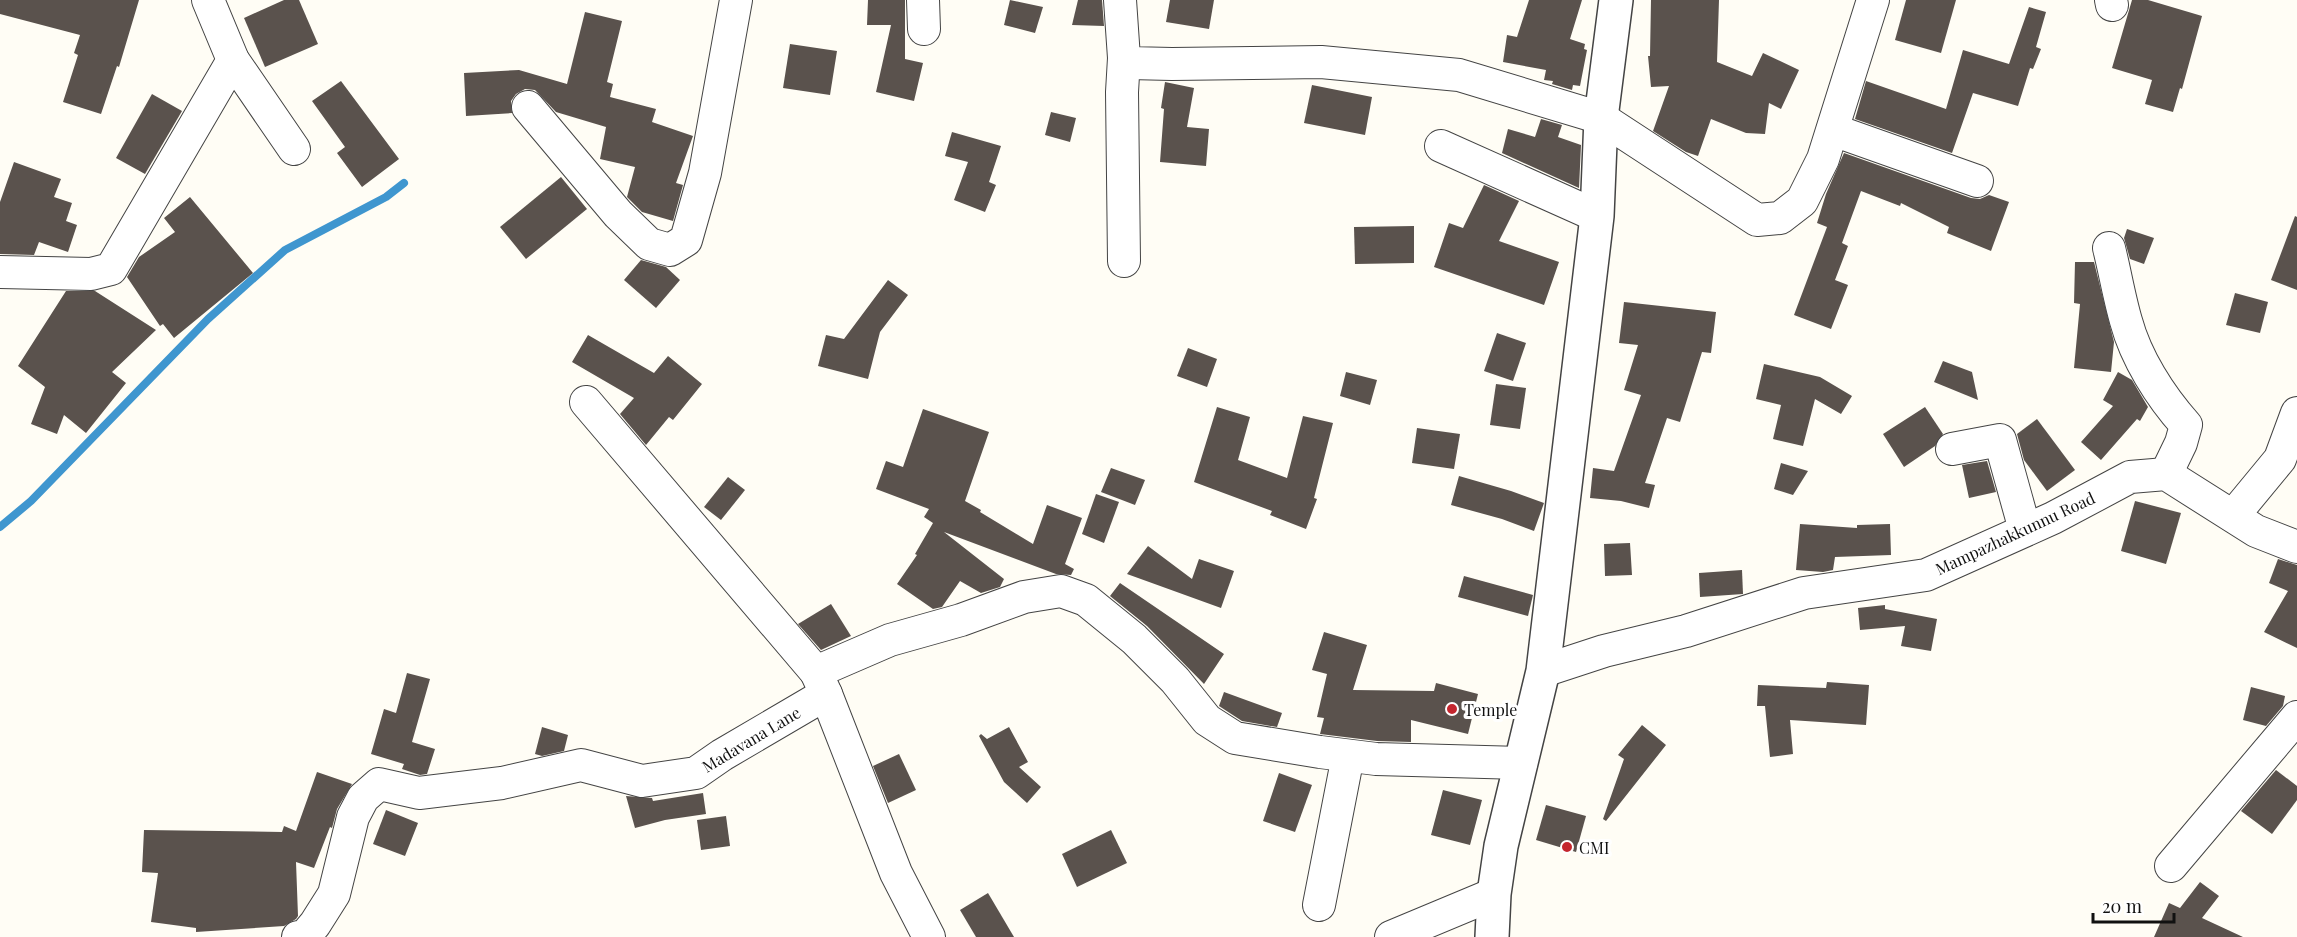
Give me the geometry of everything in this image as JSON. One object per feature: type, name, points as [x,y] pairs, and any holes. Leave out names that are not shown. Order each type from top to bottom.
[{"type":"street","points":[[208,0],[233,60],[294,149]]},
{"type":"street","points":[[528,107],[618,214],[649,244],[670,250],[686,240],[705,173],[736,0]]},
{"type":"street","points":[[1120,0],[1124,58],[1122,92],[1124,261]]},
{"type":"street","points":[[1492,937],[1494,894],[1501,846],[1543,671],[1597,216],[1601,118],[1616,0]]},
{"type":"street","points":[[1124,58],[1130,63],[1172,64],[1321,62],[1459,75],[1601,118],[1757,220],[1780,218],[1802,201],[1823,159],[1873,0]]},
{"type":"street","points":[[0,272],[91,273],[111,269],[233,60]]},
{"type":"street","points":[[1833,130],[1977,181]]},
{"type":"street","points":[[1441,146],[1597,216]]},
{"type":"street","points":[[2109,248],[2126,322],[2141,360],[2171,408],[2186,425],[2166,474],[2256,531],[2297,547]]},
{"type":"street","points":[[586,402],[821,683],[896,873],[929,937]]},
{"type":"street","points":[[2233,516],[2280,459],[2297,413]]},
{"type":"street","points":[[1952,448],[2000,440],[2025,530]]},
{"type":"street","name":"Mampazhakkunnu Road","points":[[1543,671],[1604,651],[1686,631],[1804,593],[1926,575],[2053,518],[2130,477],[2166,474]]},
{"type":"street","points":[[821,683],[890,640],[961,620],[1024,597],[1061,591],[1086,600],[1134,639],[1175,680],[1207,720],[1235,738],[1376,759],[1521,763]]},
{"type":"street","name":"Madavana Lane","points":[[298,937],[305,936],[334,894],[353,817],[363,798],[379,784],[419,794],[502,783],[581,765],[642,781],[696,773],[821,683]]},
{"type":"street","points":[[2171,866],[2297,717]]},
{"type":"street","points":[[1319,905],[1348,756]]},
{"type":"street","points":[[1391,937],[1494,894]]},
{"type":"building","points":[[0,0],[139,0],[119,67],[117,66],[101,114],[63,102],[78,55],[74,53],[80,35],[0,14]]},
{"type":"building","points":[[284,0],[299,0],[318,44],[265,67],[244,18]]},
{"type":"building","points":[[868,0],[905,0],[905,59],[923,63],[914,101],[876,92],[891,25],[867,25]]},
{"type":"building","points":[[1010,0],[1043,7],[1035,33],[1004,25]]},
{"type":"building","points":[[1078,0],[1102,0],[1104,26],[1072,25]]},
{"type":"building","points":[[1170,0],[1214,0],[1209,29],[1166,22]]},
{"type":"building","points":[[1529,0],[1582,0],[1570,39],[1585,44],[1584,49],[1587,50],[1580,86],[1573,85],[1572,90],[1552,84],[1553,81],[1544,80],[1546,70],[1503,62],[1507,35],[1517,37]]},
{"type":"building","points":[[1651,0],[1719,0],[1717,62],[1752,76],[1763,53],[1799,70],[1781,109],[1769,103],[1765,134],[1746,133],[1711,119],[1698,156],[1686,152],[1653,131],[1669,86],[1651,87],[1648,56],[1650,56]]},
{"type":"building","points":[[1906,0],[1956,0],[1941,53],[1895,40]]},
{"type":"building","points":[[2132,0],[2148,0],[2202,16],[2182,89],[2180,88],[2173,112],[2145,104],[2152,80],[2112,68]]},
{"type":"building","points":[[2029,7],[2046,12],[2036,47],[2041,49],[2033,69],[2030,68],[2018,106],[1973,93],[1952,153],[1855,119],[1866,81],[1946,109],[1963,50],[2009,64]]},
{"type":"building","points":[[585,12],[622,21],[607,82],[613,84],[610,97],[656,109],[652,122],[693,136],[676,183],[683,185],[673,221],[642,212],[627,197],[635,167],[600,159],[606,127],[556,112],[535,90],[525,89],[516,94],[511,101],[512,113],[466,116],[464,73],[519,70],[567,84]]},
{"type":"building","points":[[790,44],[837,51],[830,95],[783,88]]},
{"type":"building","points":[[341,81],[399,159],[362,187],[337,153],[345,147],[312,101]]},
{"type":"building","points":[[1165,82],[1194,88],[1187,127],[1209,129],[1206,166],[1160,162],[1164,109],[1161,108]]},
{"type":"building","points":[[1312,85],[1372,97],[1365,135],[1304,123]]},
{"type":"building","points":[[152,94],[182,111],[145,174],[116,158]]},
{"type":"building","points":[[1051,112],[1076,118],[1070,142],[1045,135]]},
{"type":"building","points":[[1541,119],[1562,125],[1558,137],[1581,145],[1579,188],[1502,153],[1508,129],[1535,137]]},
{"type":"building","points":[[952,132],[1001,146],[989,182],[996,185],[985,212],[954,200],[968,162],[945,156]]},
{"type":"building","points":[[1844,153],[1971,198],[1980,199],[1989,195],[2009,202],[1991,251],[1947,233],[1949,227],[1901,203],[1900,206],[1861,191],[1842,243],[1848,246],[1835,280],[1848,285],[1831,329],[1794,315],[1827,227],[1817,223],[1826,194]]},
{"type":"building","points":[[14,162],[61,179],[54,197],[72,203],[66,221],[77,225],[68,252],[39,242],[34,255],[0,254],[0,202]]},
{"type":"building","points":[[561,177],[587,209],[526,259],[500,227]]},
{"type":"building","points":[[1484,185],[1519,201],[1499,241],[1559,262],[1544,305],[1434,267],[1449,223],[1463,228]]},
{"type":"building","points":[[190,197],[253,273],[174,338],[163,324],[160,326],[127,277],[139,257],[175,232],[164,218]]},
{"type":"building","points":[[2295,216],[2297,217],[2297,290],[2271,280]]},
{"type":"building","points":[[1414,226],[1414,263],[1355,264],[1354,227]]},
{"type":"building","points":[[2127,229],[2154,238],[2144,264],[2130,259],[2124,238]]},
{"type":"building","points":[[641,260],[666,267],[680,280],[656,308],[624,280]]},
{"type":"building","points":[[2075,262],[2094,262],[2114,342],[2111,372],[2074,368],[2080,304],[2074,303]]},
{"type":"building","points":[[888,280],[908,295],[880,332],[868,379],[818,366],[826,335],[844,339]]},
{"type":"building","points":[[66,291],[95,291],[156,330],[112,372],[126,383],[86,433],[64,415],[57,434],[31,424],[45,387],[18,366]]},
{"type":"building","points":[[2235,293],[2268,302],[2260,333],[2226,325]]},
{"type":"building","points":[[1624,302],[1716,312],[1711,353],[1702,352],[1680,422],[1667,418],[1645,483],[1655,485],[1649,508],[1621,501],[1590,498],[1593,468],[1614,471],[1641,395],[1624,390],[1638,345],[1619,343]]},
{"type":"building","points":[[1497,333],[1526,343],[1513,381],[1484,371]]},
{"type":"building","points":[[588,335],[654,373],[668,356],[702,384],[673,420],[669,417],[646,445],[620,414],[634,398],[572,362]]},
{"type":"building","points":[[1188,348],[1217,359],[1207,387],[1177,376]]},
{"type":"building","points":[[1943,361],[1972,372],[1978,400],[1934,382]]},
{"type":"building","points":[[1764,364],[1820,377],[1852,396],[1841,414],[1815,399],[1803,446],[1773,439],[1781,405],[1756,399]]},
{"type":"building","points":[[1346,372],[1377,380],[1370,405],[1340,396]]},
{"type":"building","points":[[2118,372],[2132,380],[2148,407],[2140,421],[2137,419],[2101,460],[2081,442],[2113,406],[2103,400]]},
{"type":"building","points":[[1496,384],[1526,388],[1520,429],[1490,425]]},
{"type":"building","points":[[1217,407],[1250,417],[1238,460],[1287,478],[1303,416],[1333,423],[1314,498],[1317,499],[1306,529],[1270,515],[1272,511],[1194,482]]},
{"type":"building","points":[[1925,407],[1943,434],[1935,446],[1904,467],[1883,434]]},
{"type":"building","points":[[923,409],[989,432],[965,501],[981,510],[980,512],[1033,544],[1047,505],[1082,518],[1065,564],[1074,569],[1071,575],[1056,574],[944,532],[1004,579],[1000,587],[981,593],[960,581],[942,607],[933,609],[897,584],[917,555],[915,554],[933,523],[924,517],[929,509],[876,489],[886,461],[903,467]]},
{"type":"building","points":[[2037,419],[2075,470],[2047,491],[2024,460],[2017,434]]},
{"type":"building","points":[[1417,428],[1460,434],[1454,469],[1412,463]]},
{"type":"building","points":[[1987,461],[1996,492],[1969,498],[1962,465]]},
{"type":"building","points":[[1781,463],[1808,471],[1793,495],[1774,489]]},
{"type":"building","points":[[1111,468],[1145,480],[1135,505],[1101,492]]},
{"type":"building","points":[[1459,476],[1544,503],[1534,531],[1502,519],[1451,505]]},
{"type":"building","points":[[728,477],[745,490],[721,520],[704,507]]},
{"type":"building","points":[[1096,494],[1119,502],[1104,543],[1082,534]]},
{"type":"building","points":[[2135,501],[2181,513],[2166,564],[2121,551]]},
{"type":"building","points":[[1800,524],[1857,528],[1857,525],[1890,524],[1891,555],[1835,557],[1833,570],[1823,572],[1796,570]]},
{"type":"building","points":[[1630,543],[1632,575],[1605,576],[1604,544]]},
{"type":"building","points":[[1148,546],[1192,579],[1199,559],[1234,571],[1221,608],[1127,574]]},
{"type":"building","points":[[2278,559],[2297,565],[2297,648],[2264,632],[2288,591],[2269,583]]},
{"type":"building","points":[[1742,570],[1743,594],[1700,597],[1699,573]]},
{"type":"building","points":[[1464,576],[1533,595],[1528,616],[1458,597]]},
{"type":"building","points":[[1120,583],[1224,654],[1204,684],[1147,626],[1110,596]]},
{"type":"building","points":[[831,604],[851,636],[821,650],[798,624]]},
{"type":"building","points":[[1885,605],[1885,609],[1937,619],[1931,651],[1901,646],[1905,626],[1860,630],[1858,608]]},
{"type":"building","points":[[1324,632],[1367,645],[1353,690],[1434,691],[1436,683],[1478,694],[1468,734],[1411,720],[1411,742],[1377,741],[1320,734],[1324,718],[1317,717],[1327,674],[1312,670]]},
{"type":"building","points":[[407,673],[430,679],[412,742],[435,749],[427,774],[420,775],[402,769],[404,764],[371,754],[384,709],[396,713]]},
{"type":"building","points":[[1827,682],[1869,685],[1866,725],[1790,720],[1793,754],[1770,757],[1765,706],[1757,706],[1758,685],[1826,688]]},
{"type":"building","points":[[2251,687],[2285,696],[2283,706],[2266,726],[2243,720]]},
{"type":"building","points":[[1224,692],[1282,713],[1277,727],[1242,721],[1219,706]]},
{"type":"building","points":[[1642,725],[1666,745],[1606,821],[1603,819],[1624,759],[1618,755]]},
{"type":"building","points":[[542,727],[568,735],[564,751],[542,756],[535,754]]},
{"type":"building","points":[[1009,727],[1028,762],[1019,767],[1041,787],[1027,803],[1004,782],[979,736],[981,734],[987,739]]},
{"type":"building","points":[[899,754],[916,790],[888,803],[873,766]]},
{"type":"building","points":[[2276,770],[2297,786],[2297,800],[2272,834],[2241,811]]},
{"type":"building","points":[[317,772],[352,784],[337,809],[332,828],[330,827],[314,868],[296,862],[298,916],[296,919],[284,926],[196,932],[196,928],[151,922],[158,873],[142,872],[144,830],[282,832],[284,826],[296,831]]},
{"type":"building","points":[[1279,773],[1312,785],[1295,832],[1263,821]]},
{"type":"building","points":[[1443,790],[1482,800],[1470,845],[1431,835]]},
{"type":"building","points":[[703,793],[706,814],[665,820],[635,828],[626,796],[652,798],[653,801]]},
{"type":"building","points":[[1546,805],[1586,816],[1576,852],[1536,840]]},
{"type":"building","points":[[386,810],[418,823],[405,856],[373,844]]},
{"type":"building","points":[[726,816],[730,846],[701,850],[697,820]]},
{"type":"building","points":[[1111,830],[1127,863],[1077,887],[1062,854]]},
{"type":"building","points":[[2200,882],[2219,896],[2202,918],[2243,937],[2154,937],[2169,903],[2180,908]]},
{"type":"building","points":[[988,893],[1014,937],[976,937],[960,910]]},
{"type":"waterway","points":[[0,527],[31,501],[208,319],[285,250],[386,197],[404,183]]},
{"type":"place","name":"Temple","points":[[1452,709]]},
{"type":"place","name":"CMI","points":[[1567,847]]}]
